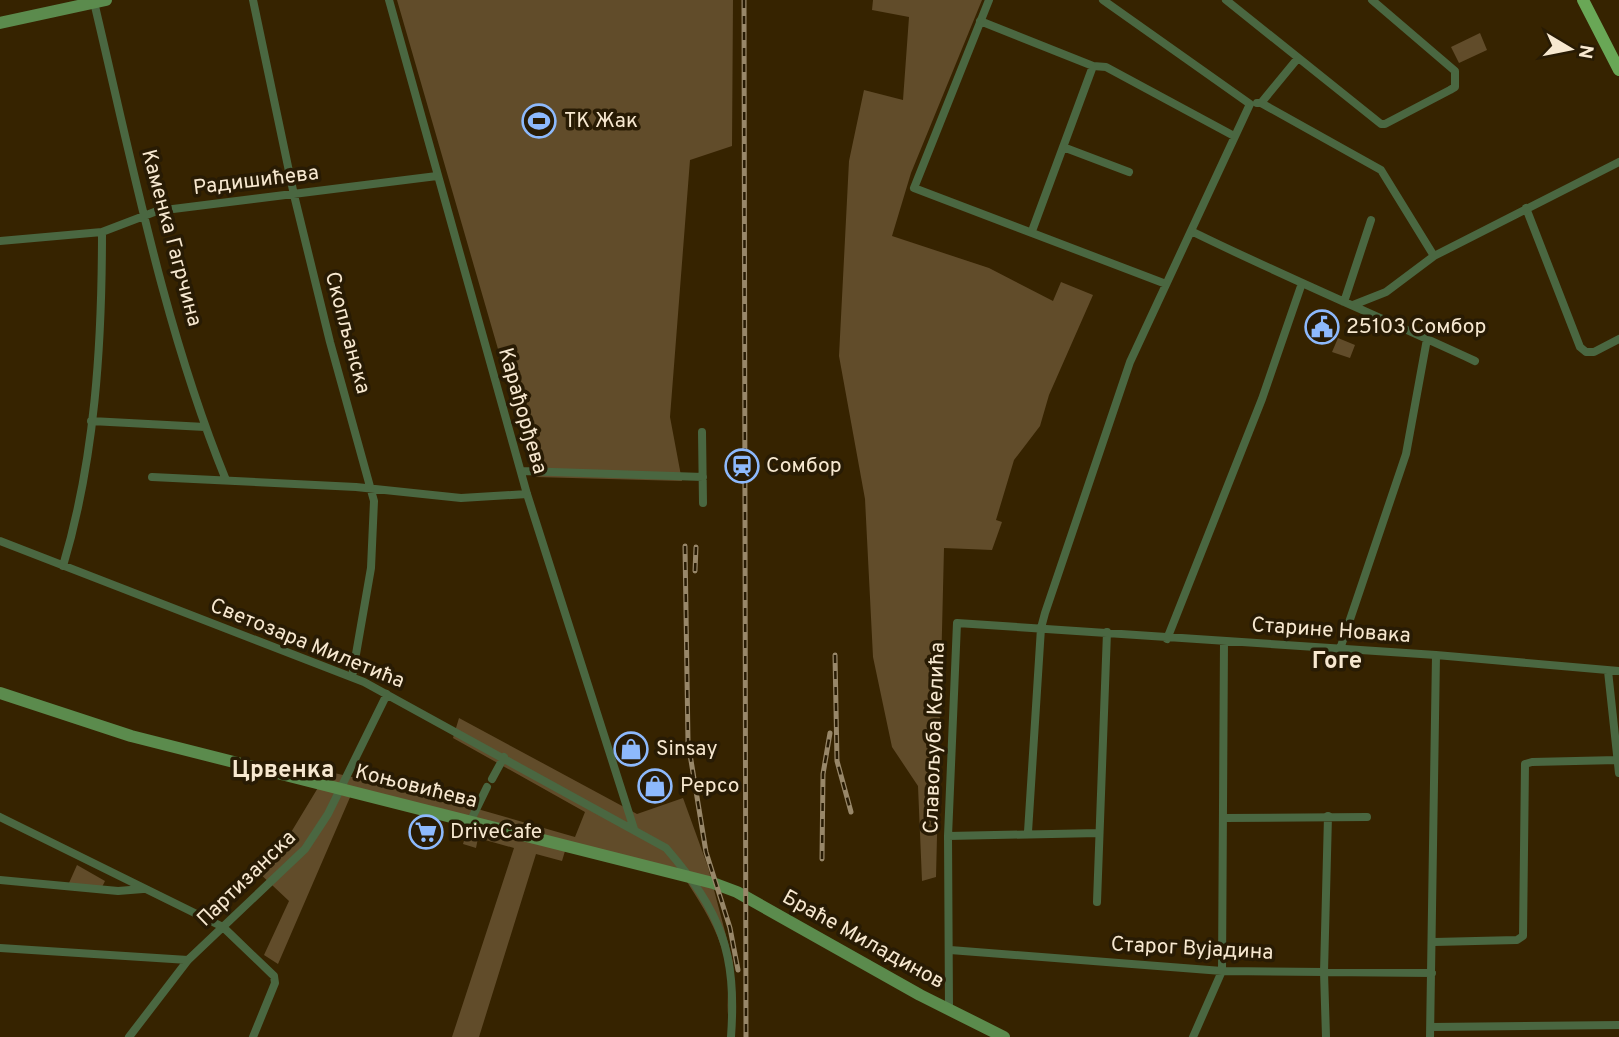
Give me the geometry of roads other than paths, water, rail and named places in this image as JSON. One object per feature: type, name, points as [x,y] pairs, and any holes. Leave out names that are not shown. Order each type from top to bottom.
[{"type":"main road","points":[[1583,0],[1619,70]]},
{"type":"main road","points":[[0,23],[76,3],[100,1]]},
{"type":"main road","name":"Коњовићева","points":[[0,693],[131,736],[696,878]]},
{"type":"main road","name":"Браће Миладинов","points":[[696,878],[737,892],[948,1009],[1004,1037]]},
{"type":"street","name":"Скопљанска","points":[[253,0],[294,195],[330,342],[374,501],[371,568],[352,677]]},
{"type":"street","name":"Карађорђева","points":[[389,0],[523,471],[527,494],[567,627],[634,829]]},
{"type":"street","points":[[989,0],[914,187],[1166,284]]},
{"type":"street","points":[[1103,0],[1250,104],[1261,103],[1381,170],[1434,257]]},
{"type":"street","points":[[1227,0],[1381,124],[1393,121],[1455,87],[1457,77],[1455,71],[1372,0]]},
{"type":"street","name":"Каменка Гагрчина","points":[[100,1],[144,216],[205,427],[226,480]]},
{"type":"street","points":[[980,21],[1093,66],[1106,67],[1234,136]]},
{"type":"street","points":[[1261,103],[1298,58]]},
{"type":"street","points":[[1032,231],[1093,66]]},
{"type":"street","points":[[1028,832],[1041,628],[1107,424],[1130,362],[1250,104]]},
{"type":"street","points":[[1063,148],[1129,172]]},
{"type":"street","points":[[1348,303],[1386,292],[1434,257],[1619,162]]},
{"type":"street","name":"Радишићева","points":[[0,241],[102,232],[157,211],[437,176]]},
{"type":"street","points":[[1526,208],[1583,350],[1594,352],[1619,339]]},
{"type":"street","points":[[1348,303],[1371,220]]},
{"type":"street","points":[[1191,231],[1301,286],[1348,303],[1475,361]]},
{"type":"street","points":[[63,566],[80,507],[91,421],[100,321],[102,232]]},
{"type":"street","points":[[1167,639],[1253,423],[1301,286]]},
{"type":"street","points":[[1340,649],[1406,454],[1427,339]]},
{"type":"street","points":[[91,421],[205,427]]},
{"type":"street","points":[[702,432],[703,503]]},
{"type":"street","points":[[523,471],[703,477]]},
{"type":"street","points":[[152,477],[371,488],[461,498],[527,494]]},
{"type":"street","name":"Светозара Милетића","points":[[0,541],[352,677],[504,757],[666,848],[696,878],[726,942],[732,974],[732,1037]]},
{"type":"street","name":"Славољуба Келића","points":[[948,1009],[948,836],[957,623],[1041,628]]},
{"type":"street","name":"Старине Новака","points":[[1041,628],[1167,639],[1436,655],[1619,671]]},
{"type":"street","points":[[1097,902],[1107,632]]},
{"type":"street","points":[[1193,1037],[1222,971],[1224,641]]},
{"type":"street","points":[[1430,1037],[1434,942],[1436,655]]},
{"type":"street","points":[[1608,671],[1619,773]]},
{"type":"street","name":"Партизанска","points":[[129,1037],[188,960],[305,849],[341,788],[387,695]]},
{"type":"street","points":[[471,820],[504,757]]},
{"type":"street","points":[[1434,942],[1517,940],[1523,936],[1525,764],[1618,760]]},
{"type":"street","points":[[1326,1037],[1324,972],[1328,816]]},
{"type":"street","points":[[0,817],[223,927],[274,976],[275,983],[253,1037]]},
{"type":"street","points":[[1224,818],[1367,817]]},
{"type":"street","points":[[948,836],[1028,832],[1099,833]]},
{"type":"street","points":[[0,880],[104,890],[144,889]]},
{"type":"street","points":[[0,948],[188,960]]},
{"type":"street","name":"Старог Вујадина","points":[[950,950],[1222,971],[1432,973]]},
{"type":"street","points":[[1431,1027],[1619,1025]]},
{"type":"railway","points":[[744,0],[746,1037]]},
{"type":"railway","points":[[685,546],[688,742],[706,852],[730,928],[738,970]]},
{"type":"railway","points":[[695,571],[696,547]]},
{"type":"railway","points":[[835,655],[837,761],[851,812]]},
{"type":"railway","points":[[822,859],[823,774],[830,733]]},
{"type":"place","name":"ТК Жак","points":[[539,121]]},
{"type":"place","name":"25103 Сомбор","points":[[1322,327]]},
{"type":"place","name":"Сомбор","points":[[742,466]]},
{"type":"place","name":"Sinsay","points":[[631,749]]},
{"type":"place","name":"Pepco","points":[[655,786]]},
{"type":"place","name":"DriveCafe","points":[[426,832]]},
{"type":"district","name":"Гоге","points":[[1337,662]]},
{"type":"district","name":"Црвенка","points":[[283,771]]}]
